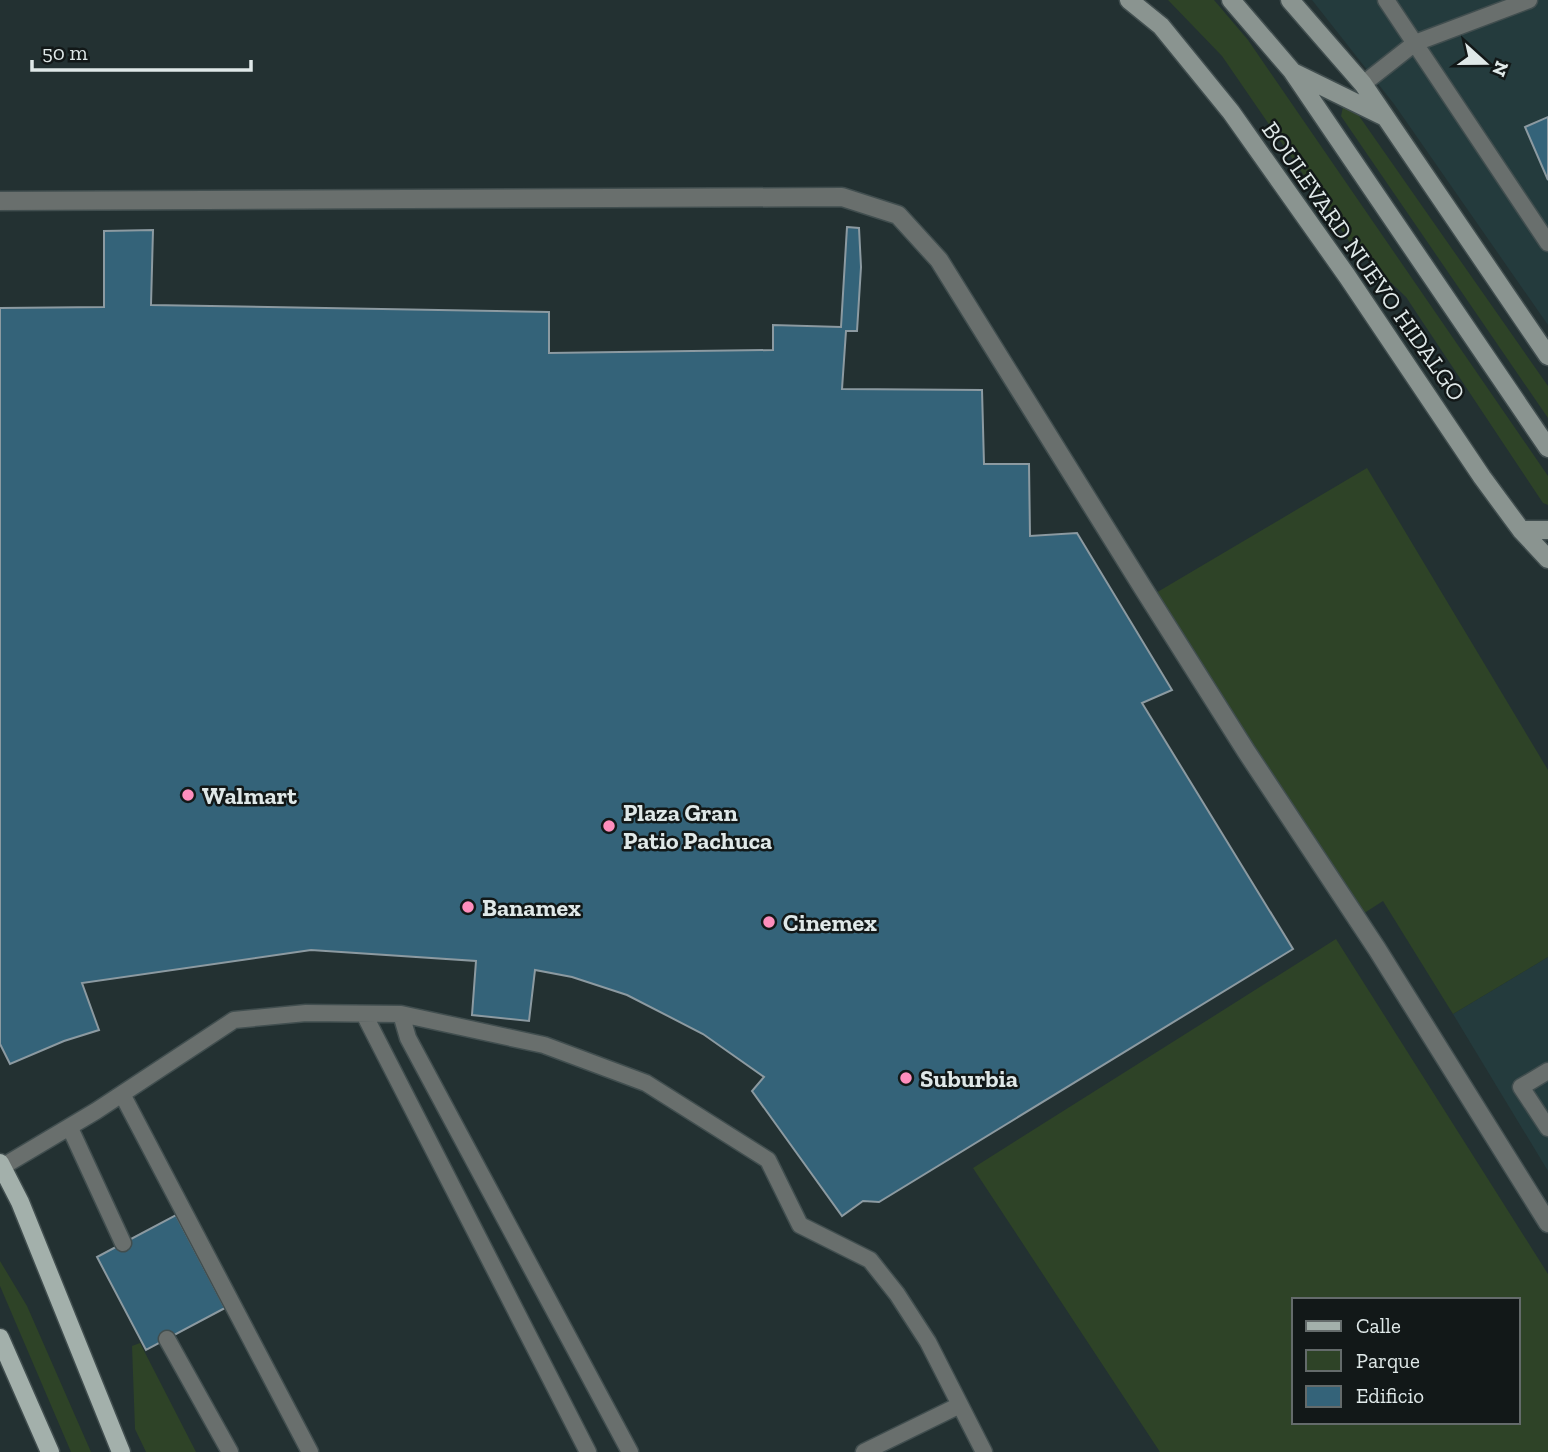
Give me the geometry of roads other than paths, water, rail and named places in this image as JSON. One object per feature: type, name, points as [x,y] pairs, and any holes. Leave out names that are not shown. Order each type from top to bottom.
[{"type":"main road","points":[[1,1166],[20,1202],[121,1452]]},
{"type":"main road","points":[[0,1338],[50,1452]]},
{"type":"street","name":"BOULEVARD NUEVO HIDALGO","points":[[1129,0],[1161,26],[1231,112],[1347,276],[1482,477],[1521,530],[1548,559]]},
{"type":"street","points":[[1290,0],[1363,84],[1387,117],[1548,356]]},
{"type":"street","name":"BOULEVARD NUEVO HIDALGO","points":[[1237,2],[1292,71],[1548,449]]},
{"type":"street","points":[[1292,71],[1387,117]]},
{"type":"street","points":[[0,201],[842,197],[898,215],[939,260],[1172,635],[1377,949],[1548,1223]]},
{"type":"street","points":[[1521,530],[1548,530]]},
{"type":"lane","points":[[1386,0],[1548,243]]},
{"type":"lane","points":[[1363,84],[1415,43],[1530,0]]},
{"type":"lane","points":[[1,1166],[70,1128],[234,1020],[306,1013],[401,1014],[544,1045],[646,1083],[768,1160],[800,1225],[870,1260],[897,1294],[928,1342],[984,1452]]},
{"type":"lane","points":[[364,1014],[588,1452]]},
{"type":"lane","points":[[401,1014],[408,1038],[630,1452]]},
{"type":"lane","points":[[1548,1071],[1521,1087],[1548,1128]]},
{"type":"lane","points":[[122,1094],[310,1452]]},
{"type":"lane","points":[[70,1128],[123,1243]]},
{"type":"lane","points":[[167,1339],[230,1452]]},
{"type":"lane","points":[[864,1452],[960,1405]]},
{"type":"place","name":"Walmart","points":[[188,795]]},
{"type":"place","name":"Plaza Gran Patio Pachuca","points":[[609,826]]},
{"type":"place","name":"Banamex","points":[[468,907]]},
{"type":"place","name":"Cinemex","points":[[769,922]]},
{"type":"place","name":"Suburbia","points":[[906,1078]]}]
